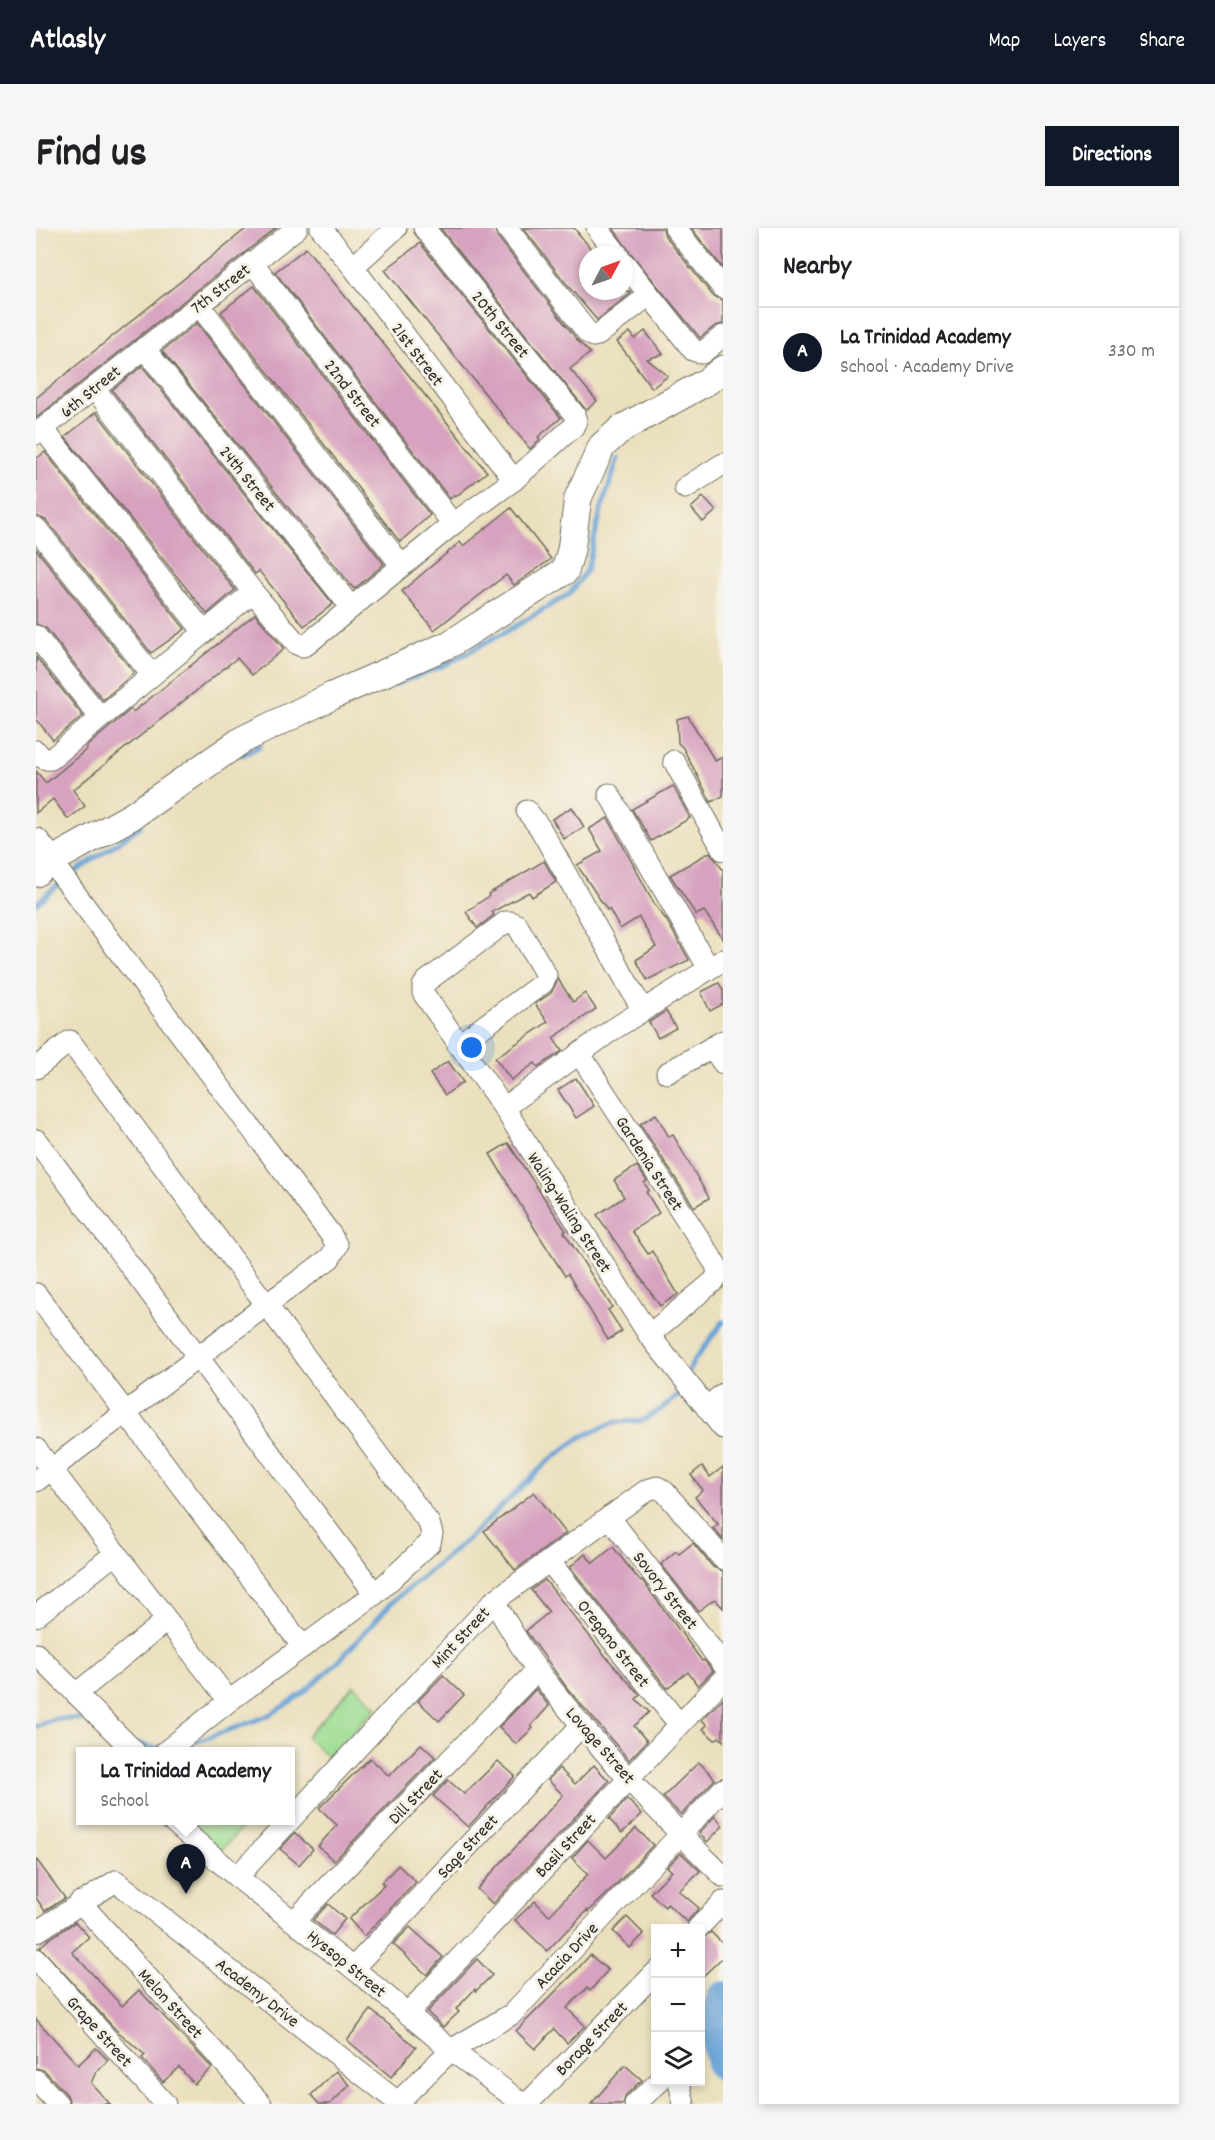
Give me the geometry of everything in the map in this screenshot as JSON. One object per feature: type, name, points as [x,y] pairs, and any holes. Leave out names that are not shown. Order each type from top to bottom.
[{"type":"street","name":"7th Street","points":[[144,348],[297,228]]},
{"type":"street","name":"21st Street","points":[[321,228],[514,480]]},
{"type":"street","points":[[353,267],[396,228]]},
{"type":"street","name":"20th Street","points":[[424,228],[574,414],[576,421],[573,427],[514,480]]},
{"type":"street","points":[[507,228],[588,333],[593,336],[598,335],[650,295]]},
{"type":"street","points":[[597,228],[611,246]]},
{"type":"street","points":[[675,228],[723,288]]},
{"type":"street","name":"22nd Street","points":[[252,262],[453,524]]},
{"type":"street","points":[[633,274],[693,351],[702,353],[723,336]]},
{"type":"street","points":[[199,305],[402,566]]},
{"type":"street","name":"6th Street","points":[[39,431],[144,348]]},
{"type":"street","name":"24th Street","points":[[144,348],[351,607]]},
{"type":"street","points":[[44,1475],[330,1258],[337,1246],[331,1234],[41,858],[132,816],[242,740],[334,695],[450,644],[565,571],[571,550],[578,498],[602,446],[621,429],[708,381],[723,369]]},
{"type":"street","points":[[94,388],[253,592],[297,644],[302,646],[453,524],[514,480]]},
{"type":"street","points":[[39,431],[204,632]]},
{"type":"street","points":[[685,488],[723,464]]},
{"type":"street","points":[[36,528],[152,675]]},
{"type":"street","points":[[36,751],[46,760],[51,759],[253,592]]},
{"type":"street","points":[[36,636],[100,717]]},
{"type":"street","points":[[674,761],[723,850]]},
{"type":"street","points":[[504,1108],[642,1009],[716,963],[609,794]]},
{"type":"street","points":[[527,811],[540,828],[642,1009]]},
{"type":"street","name":"Waling-Waling Street","points":[[458,1045],[543,983],[545,979],[546,975],[517,925],[512,922],[506,922],[427,981],[423,990],[458,1045],[504,1108],[649,1335],[681,1375],[708,1398],[723,1428]]},
{"type":"street","points":[[36,1068],[70,1041],[429,1523],[432,1534],[430,1543],[375,1594],[229,1701],[171,1747]]},
{"type":"street","points":[[668,1073],[720,1050]]},
{"type":"street","name":"Gardenia Street","points":[[579,1053],[716,1265],[718,1274],[714,1281],[649,1335]]},
{"type":"street","points":[[36,1140],[375,1594]]},
{"type":"street","points":[[36,1294],[303,1647]]},
{"type":"street","points":[[36,1449],[44,1475],[116,1553],[229,1701]]},
{"type":"street","name":"Mint Street","points":[[295,1815],[494,1601],[647,1490],[657,1487],[666,1492],[723,1559]]},
{"type":"street","name":"Sovory Street","points":[[609,1517],[723,1664]]},
{"type":"street","points":[[36,1616],[116,1553]]},
{"type":"street","name":"Oregano Street","points":[[549,1561],[679,1724]]},
{"type":"street","name":"Lovage Street","points":[[494,1601],[537,1670],[582,1725],[679,1834],[723,1876]]},
{"type":"street","points":[[76,1694],[167,1620]]},
{"type":"street","points":[[36,1654],[130,1747]]},
{"type":"street","name":"Dill Street","points":[[294,1922],[537,1670]]},
{"type":"street","name":"Basil Street","points":[[408,2013],[723,1679]]},
{"type":"street","name":"Sage Street","points":[[353,1968],[582,1725]]},
{"type":"street","name":"Acacia Drive","points":[[398,2103],[451,2050],[512,2014],[723,1789]]},
{"type":"street","name":"Hyssop Street","points":[[176,1825],[451,2050],[525,2104]]},
{"type":"street","name":"Mint Street","points":[[237,1877],[285,1825]]},
{"type":"street","name":"Academy Drive","points":[[80,1902],[116,1881],[398,2103]]},
{"type":"street","points":[[36,1932],[80,1902]]},
{"type":"street","name":"Melon Street","points":[[80,1902],[261,2104]]},
{"type":"street","points":[[703,1924],[723,1902]]},
{"type":"street","name":"Grape Street","points":[[36,1959],[165,2104]]},
{"type":"street","name":"Borage Street","points":[[525,2104],[651,1977]]},
{"type":"street","points":[[36,2080],[58,2104]]},
{"type":"street","points":[[635,2104],[654,2086]]},
{"type":"street","points":[[680,2086],[684,2104]]},
{"type":"green space","points":[[354,1685],[377,1707],[329,1758],[306,1737]]},
{"type":"green space","points":[[188,1825],[244,1825],[219,1853]]},
{"type":"building","points":[[247,228],[276,228],[36,418],[36,398]]},
{"type":"building","points":[[440,228],[495,228],[497,236],[578,341],[590,353],[570,369],[597,401],[586,410]]},
{"type":"building","points":[[523,228],[574,228],[589,246],[579,246],[579,299]]},
{"type":"building","points":[[613,228],[663,228],[665,236],[713,296],[723,300],[723,324],[715,326],[700,338],[633,256],[633,246],[626,246]]},
{"type":"building","points":[[691,228],[723,228],[723,268]]},
{"type":"building","points":[[420,243],[561,418],[538,437],[540,439],[530,449],[385,270]]},
{"type":"building","points":[[306,248],[487,472],[455,497],[454,495],[450,499],[275,272]]},
{"type":"building","points":[[254,286],[430,515],[400,542],[221,312]]},
{"type":"building","points":[[580,300],[622,300],[597,320]]},
{"type":"building","points":[[197,323],[384,564],[354,589],[162,351]]},
{"type":"building","points":[[645,331],[663,354],[647,359],[668,376],[652,388],[617,342],[630,332],[635,339]]},
{"type":"building","points":[[142,366],[333,604],[304,626],[259,571],[255,574],[112,390]]},
{"type":"building","points":[[96,412],[235,590],[207,614],[65,437]]},
{"type":"building","points":[[45,452],[185,629],[151,653],[46,520],[36,516],[36,459]]},
{"type":"building","points":[[703,497],[716,511],[703,522],[691,508]]},
{"type":"building","points":[[511,508],[551,559],[514,585],[506,575],[434,630],[402,591],[460,542],[463,546]]},
{"type":"building","points":[[36,549],[134,673],[103,700],[46,628],[36,624]]},
{"type":"building","points":[[255,614],[284,649],[252,675],[237,658],[73,790],[85,806],[68,819],[53,799],[36,813],[36,771],[46,783],[131,709],[133,712]]},
{"type":"building","points":[[36,657],[83,716],[53,740],[36,719]]},
{"type":"building","points":[[688,716],[715,761],[723,757],[723,796],[711,802],[683,748],[678,743],[677,719]]},
{"type":"building","points":[[673,786],[690,818],[651,841],[632,809]]},
{"type":"building","points":[[572,807],[584,827],[564,839],[552,819]]},
{"type":"building","points":[[608,818],[655,905],[689,960],[647,980],[636,960],[656,947],[639,917],[620,929],[609,909],[607,910],[577,865],[602,851],[589,829]]},
{"type":"building","points":[[710,852],[723,870],[723,939],[704,911],[696,915],[670,875]]},
{"type":"building","points":[[544,861],[556,882],[532,897],[529,892],[492,912],[494,915],[477,928],[466,912],[489,896],[488,894]]},
{"type":"building","points":[[558,979],[573,1002],[585,993],[596,1009],[553,1038],[562,1051],[538,1067],[535,1063],[511,1080],[495,1058],[548,1022],[535,1004],[551,993]]},
{"type":"building","points":[[719,983],[723,990],[723,1004],[710,1011],[701,992]]},
{"type":"building","points":[[666,1011],[676,1028],[658,1038],[649,1022]]},
{"type":"building","points":[[448,1061],[463,1082],[445,1095],[430,1074]]},
{"type":"building","points":[[576,1078],[594,1106],[576,1118],[558,1090]]},
{"type":"building","points":[[656,1114],[669,1137],[673,1135],[709,1198],[694,1207],[640,1124]]},
{"type":"building","points":[[508,1143],[566,1231],[564,1232],[612,1307],[608,1310],[622,1331],[608,1340],[568,1274],[565,1276],[535,1229],[490,1154]]},
{"type":"building","points":[[637,1166],[647,1181],[644,1183],[649,1190],[646,1192],[659,1213],[632,1231],[648,1254],[652,1251],[678,1294],[660,1306],[597,1215],[624,1197],[614,1180]]},
{"type":"building","points":[[702,1466],[710,1477],[723,1467],[723,1540],[713,1528],[718,1524],[695,1497],[703,1490],[691,1475]]},
{"type":"building","points":[[534,1492],[566,1533],[515,1570],[484,1531]]},
{"type":"building","points":[[693,1543],[713,1567],[723,1571],[723,1608],[715,1599],[698,1611],[661,1564],[676,1551],[679,1554]]},
{"type":"building","points":[[613,1547],[640,1581],[642,1580],[702,1661],[704,1660],[713,1671],[698,1686],[688,1672],[667,1688],[570,1567],[585,1554],[593,1563]]},
{"type":"building","points":[[545,1580],[607,1658],[640,1695],[636,1699],[649,1712],[634,1726],[647,1741],[629,1760],[567,1688],[526,1631],[549,1612],[531,1590]]},
{"type":"building","points":[[443,1675],[464,1695],[439,1721],[418,1701]]},
{"type":"building","points":[[536,1689],[549,1706],[531,1726],[533,1728],[516,1744],[499,1727]]},
{"type":"building","points":[[723,1698],[723,1741],[719,1737],[715,1740],[703,1729],[707,1725],[702,1720]]},
{"type":"building","points":[[421,1744],[435,1757],[334,1861],[318,1846],[337,1825],[319,1808],[370,1758],[389,1776]]},
{"type":"building","points":[[498,1761],[515,1776],[468,1827],[433,1796],[448,1780],[464,1794]]},
{"type":"building","points":[[699,1762],[715,1779],[681,1815],[663,1797]]},
{"type":"building","points":[[594,1765],[609,1781],[493,1904],[477,1889],[563,1795],[548,1780],[559,1768],[575,1784]]},
{"type":"building","points":[[627,1799],[642,1814],[622,1833],[609,1819]]},
{"type":"building","points":[[715,1816],[723,1826],[707,1842],[699,1833]]},
{"type":"building","points":[[636,1828],[653,1845],[610,1891],[588,1912],[587,1910],[547,1951],[515,1920],[535,1901],[549,1916],[588,1874],[572,1858],[588,1840],[606,1858]]},
{"type":"building","points":[[295,1833],[313,1849],[299,1865],[280,1849]]},
{"type":"building","points":[[681,1853],[700,1871],[679,1891],[699,1908],[687,1922],[667,1904],[665,1907],[650,1893],[672,1871],[667,1867]]},
{"type":"building","points":[[36,1859],[65,1898],[45,1911],[36,1898]]},
{"type":"building","points":[[398,1865],[416,1882],[364,1936],[349,1919],[384,1885],[381,1883]]},
{"type":"building","points":[[328,1904],[345,1919],[332,1935],[313,1920]]},
{"type":"building","points":[[627,1917],[644,1934],[630,1948],[613,1931]]},
{"type":"building","points":[[75,1922],[89,1937],[72,1952],[122,2006],[139,1990],[212,2068],[194,2084],[179,2067],[163,2082],[142,2058],[145,2055],[115,2029],[40,1947]]},
{"type":"building","points":[[410,1927],[443,1957],[427,1975],[393,1944]]},
{"type":"building","points":[[711,1932],[723,1944],[723,1957],[705,1974],[705,1936]]},
{"type":"building","points":[[590,1955],[608,1970],[590,1991],[587,1988],[567,2008],[585,2026],[567,2043],[554,2029],[535,2049],[516,2031]]},
{"type":"building","points":[[477,1959],[492,1975],[456,2009],[459,2012],[443,2027],[427,2012]]},
{"type":"building","points":[[371,2010],[416,2047],[391,2077],[347,2040]]},
{"type":"building","points":[[36,2019],[78,2065],[96,2048],[108,2060],[96,2072],[91,2083],[110,2104],[70,2104],[67,2095],[45,2071],[36,2068]]},
{"type":"building","points":[[625,2065],[642,2080],[626,2095],[623,2104],[591,2104]]},
{"type":"building","points":[[336,2071],[350,2085],[330,2104],[319,2104],[311,2095]]},
{"type":"waterway","points":[[352,701],[443,666],[569,594],[587,570],[601,510],[618,458]]},
{"type":"waterway","points":[[242,755],[260,746]]},
{"type":"waterway","points":[[71,875],[141,826]]},
{"type":"waterway","points":[[36,904],[59,884]]},
{"type":"waterway","points":[[687,1375],[693,1362],[723,1322]]},
{"type":"waterway","points":[[185,1746],[270,1715],[302,1694],[338,1662],[390,1604],[469,1538],[547,1462],[581,1437],[614,1422],[642,1421],[678,1395],[682,1386]]},
{"type":"waterway","points":[[36,1726],[55,1719],[88,1719],[92,1722]]},
{"type":"waterway","points":[[138,1743],[150,1747]]},
{"type":"waterway","points":[[723,1998],[714,2022],[723,2065]]},
{"type":"place","name":"La Trinidad Academy","points":[[186,1894]]}]
